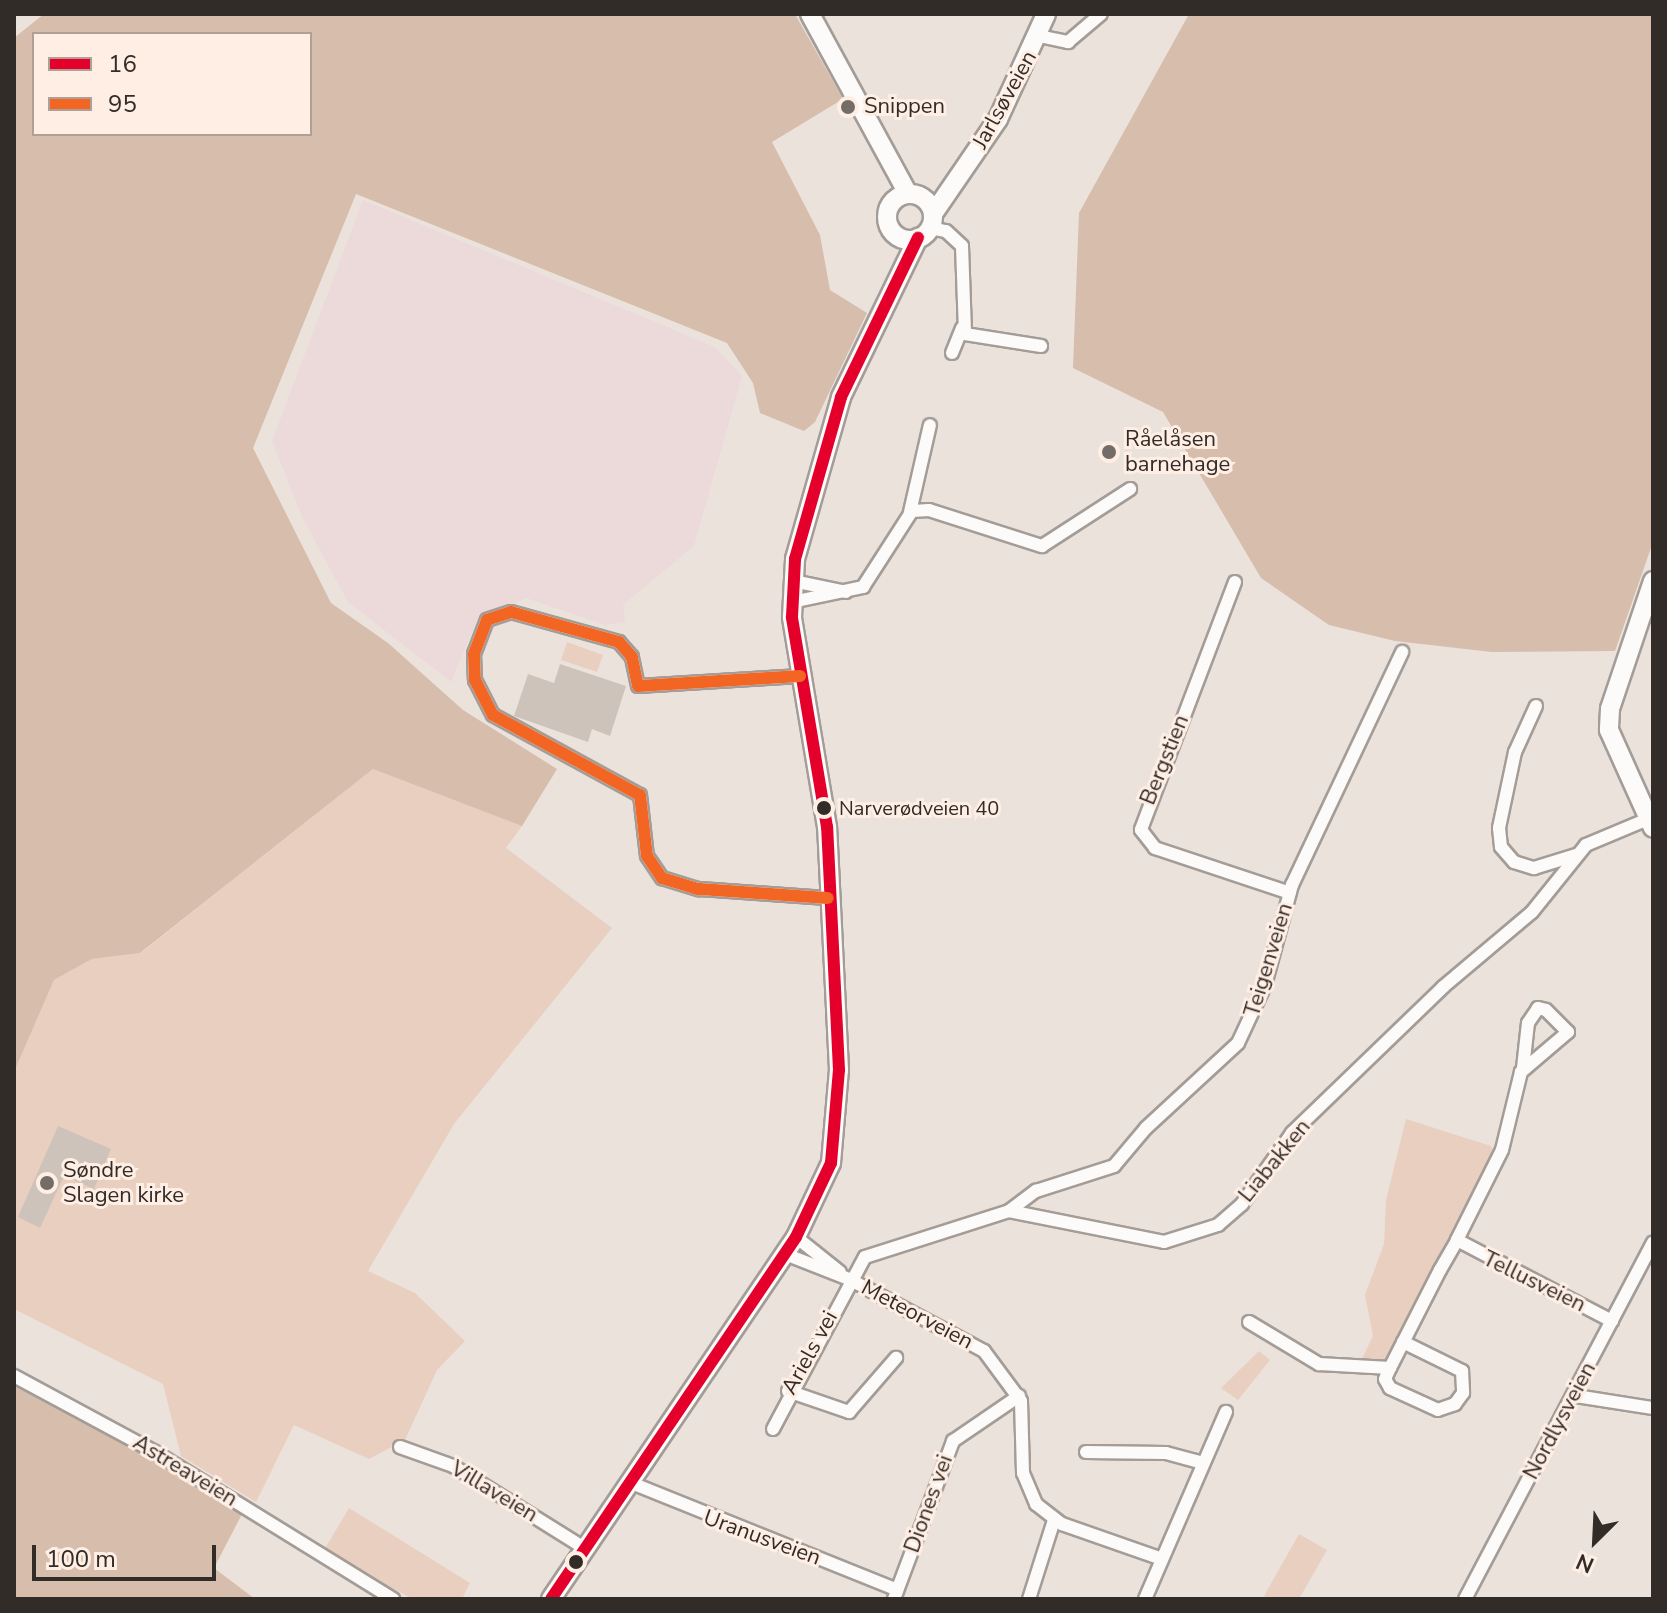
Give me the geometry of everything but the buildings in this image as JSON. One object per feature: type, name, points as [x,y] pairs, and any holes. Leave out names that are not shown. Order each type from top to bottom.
[{"type":"main road","points":[[810,14],[907,198],[927,227],[896,234]]},
{"type":"main road","name":"Jarlsøveien","points":[[551,1599],[785,1254],[824,1182],[836,1133],[839,1070],[825,793],[800,676],[792,602],[793,581],[824,446],[902,269],[954,180],[998,119],[1039,36],[1046,14]]},
{"type":"main road","name":"Jarlsøveien","points":[[907,198],[954,180]]},
{"type":"main road","points":[[902,269],[896,234],[888,223],[907,198]]},
{"type":"main road","points":[[1650,823],[1609,730],[1610,709],[1653,581]]},
{"type":"street","points":[[1039,36],[1068,42],[1101,14]]},
{"type":"street","points":[[927,227],[946,231],[962,246],[962,328],[952,353]]},
{"type":"street","points":[[962,328],[981,342],[1041,346]]},
{"type":"street","points":[[792,602],[850,593],[874,576],[910,512],[930,425]]},
{"type":"street","points":[[910,512],[929,510],[1042,546],[1130,489]]},
{"type":"street","points":[[793,581],[850,593]]},
{"type":"street","name":"Bergstien","points":[[1235,582],[1141,830],[1155,848],[1290,893]]},
{"type":"street","points":[[800,676],[638,686],[632,657],[619,642],[529,614],[487,620],[474,654],[475,680],[493,715],[640,795],[647,856],[662,878],[699,889],[828,898]]},
{"type":"street","name":"Teigenveien","points":[[1009,1211],[1036,1191],[1114,1166],[1142,1132],[1238,1043],[1265,985],[1290,893],[1402,652]]},
{"type":"street","name":"Liabakken","points":[[1536,706],[1515,752],[1499,828],[1501,847],[1514,862],[1534,868],[1576,855]]},
{"type":"street","name":"Liabakken","points":[[849,1279],[872,1254],[1009,1211],[1164,1242],[1218,1225],[1242,1204],[1292,1133],[1443,987],[1532,912],[1576,855],[1601,834],[1650,823]]},
{"type":"street","name":"Tellusveien","points":[[1390,1368],[1502,1150],[1523,1068],[1528,1023],[1538,1008],[1546,1010],[1568,1032],[1523,1068]]},
{"type":"street","points":[[796,1237],[849,1279]]},
{"type":"street","name":"Tellusveien","points":[[1457,1240],[1612,1321]]},
{"type":"street","name":"Nordlysveien","points":[[1465,1599],[1576,1396],[1653,1242]]},
{"type":"street","points":[[785,1254],[849,1279]]},
{"type":"street","name":"Ariels vei","points":[[773,1429],[788,1391],[849,1279]]},
{"type":"street","name":"Meteorveien","points":[[849,1279],[984,1351],[1019,1396]]},
{"type":"street","points":[[1249,1322],[1319,1364],[1390,1368],[1390,1388],[1438,1410],[1455,1404],[1463,1393],[1459,1369],[1403,1342]]},
{"type":"street","points":[[788,1391],[849,1412],[896,1358]]},
{"type":"street","name":"Astreaveien","points":[[14,1376],[155,1452],[393,1599]]},
{"type":"street","points":[[1019,1396],[1025,1483],[1054,1520],[1162,1559]]},
{"type":"street","name":"Diones vei","points":[[896,1594],[953,1441],[1019,1396]]},
{"type":"street","points":[[1576,1396],[1653,1408]]},
{"type":"street","points":[[1145,1599],[1226,1412]]},
{"type":"street","name":"Villaveien","points":[[400,1447],[453,1466],[584,1548]]},
{"type":"street","points":[[1086,1452],[1166,1453],[1203,1463]]},
{"type":"street","name":"Uranusveien","points":[[629,1482],[896,1594]]},
{"type":"street","points":[[1029,1599],[1054,1520]]},
{"type":"shaded area","points":[[44,14],[795,14],[843,99],[772,142],[820,235],[830,290],[867,313],[815,422],[804,431],[760,413],[753,383],[727,343],[356,194],[253,448],[331,603],[388,643],[463,710],[557,769],[522,826],[373,769],[140,953],[92,959],[54,980],[14,1072],[14,38]]},
{"type":"shaded area","points":[[1189,14],[1653,14],[1653,542],[1615,651],[1492,652],[1395,641],[1329,625],[1261,578],[1163,412],[1073,368],[1079,213]]},
{"type":"shaded area","points":[[363,200],[715,347],[742,376],[694,546],[623,605],[625,622],[605,625],[526,598],[477,620],[451,682],[348,602],[303,519],[272,441]]},
{"type":"shaded area","points":[[567,642],[603,655],[597,672],[561,660]]},
{"type":"shaded area","points":[[373,769],[522,826],[506,848],[612,928],[454,1124],[368,1271],[415,1293],[465,1341],[437,1370],[405,1440],[369,1459],[294,1425],[256,1502],[181,1456],[163,1384],[14,1309],[14,1072],[54,980],[92,959],[141,953]]},
{"type":"shaded area","points":[[1406,1119],[1491,1146],[1495,1155],[1389,1362],[1361,1361],[1373,1336],[1365,1295],[1384,1244],[1386,1200]]},
{"type":"shaded area","points":[[1259,1351],[1270,1360],[1238,1400],[1221,1388]]},
{"type":"shaded area","points":[[14,1381],[243,1512],[214,1568],[255,1599],[14,1599]]},
{"type":"shaded area","points":[[349,1508],[470,1583],[462,1599],[413,1599],[323,1552]]},
{"type":"shaded area","points":[[1299,1534],[1327,1550],[1299,1599],[1269,1599],[1264,1596]]},
{"type":"transit line","name":"16","points":[[551,1599],[796,1237],[831,1163],[839,1070],[827,827],[792,617],[795,559],[841,397],[918,238]]},
{"type":"transit line","name":"95","points":[[800,676],[638,686],[632,657],[619,642],[511,612],[487,620],[474,654],[475,680],[493,715],[640,795],[647,856],[662,878],[699,889],[828,898]]},
{"type":"place","name":"Snippen","points":[[848,107]]},
{"type":"place","name":"Råelåsen barnehage","points":[[1109,452]]},
{"type":"place","name":"Narverødveien 40","points":[[824,808]]},
{"type":"place","name":"Søndre Slagen kirke","points":[[47,1183]]}]
